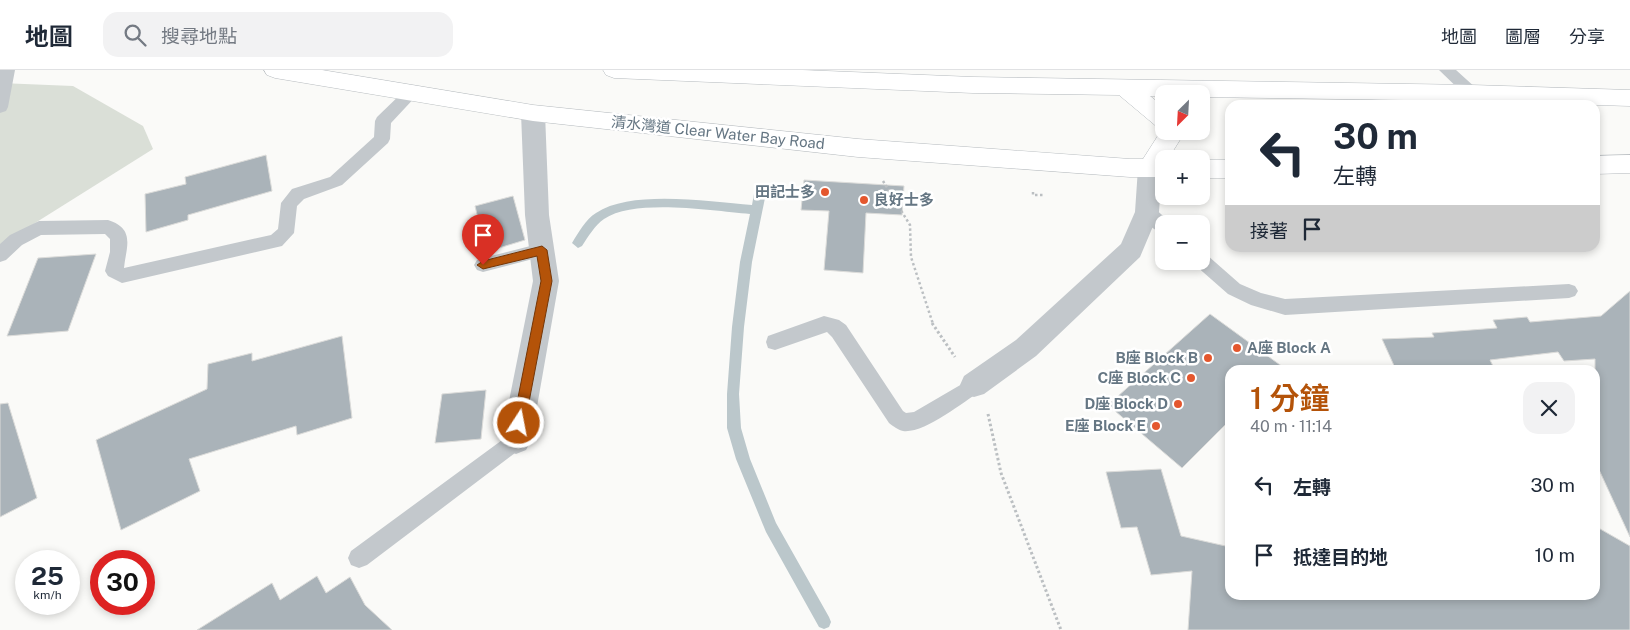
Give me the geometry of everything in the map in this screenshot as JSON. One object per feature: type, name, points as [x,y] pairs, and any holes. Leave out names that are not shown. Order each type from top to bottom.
[{"type":"main road","name":"清水灣道 Clear Water Bay Road","points":[[275,70],[533,113],[858,148],[1155,168]]},
{"type":"main road","points":[[614,70],[973,85],[1472,93],[1630,98]]},
{"type":"main road","points":[[1125,88],[1155,113]]},
{"type":"main road","points":[[1265,100],[1293,91]]},
{"type":"main road","points":[[1600,165],[1630,164]]},
{"type":"main road","points":[[1210,168],[1225,169]]},
{"type":"street","points":[[796,70],[831,78]]},
{"type":"street","points":[[516,441],[546,281],[537,215],[533,113]]},
{"type":"street","points":[[1155,173],[1147,193],[1155,217]]},
{"type":"street","points":[[974,384],[1026,348],[1131,250],[1155,221]]},
{"type":"lane","points":[[0,107],[7,70]]},
{"type":"lane","points":[[1447,70],[1472,93]]},
{"type":"lane","points":[[0,255],[16,240],[39,228],[108,227],[117,232],[121,240],[114,271],[122,276],[276,242],[283,237],[287,230],[289,203],[298,194],[336,181],[382,138],[383,121],[411,93]]},
{"type":"lane","points":[[483,265],[542,250]]},
{"type":"lane","points":[[1210,268],[1234,289],[1257,300],[1285,307],[1569,291]]},
{"type":"lane","points":[[775,342],[824,324],[832,326],[839,331],[896,416],[904,422],[918,420],[974,384]]},
{"type":"lane","points":[[359,558],[516,441]]},
{"type":"path","points":[[858,148],[862,161],[887,184],[910,224],[911,257],[934,328],[974,384],[990,419],[1001,473],[1061,630]]},
{"type":"shaded area","points":[[0,83],[73,86],[143,126],[153,149],[0,245]]},
{"type":"building","points":[[266,155],[272,191],[188,215],[188,220],[146,232],[145,194],[186,184],[185,177]]},
{"type":"building","points":[[804,180],[904,186],[902,215],[866,213],[863,273],[824,270],[829,211],[801,210]]},
{"type":"building","points":[[513,196],[525,240],[486,252],[475,206]]},
{"type":"building","points":[[96,254],[68,331],[7,336],[38,258]]},
{"type":"building","points":[[1630,291],[1630,537],[1600,472],[1600,365],[1595,365],[1595,359],[1564,361],[1558,352],[1490,360],[1492,365],[1394,365],[1382,339],[1434,337],[1432,333],[1497,328],[1493,320],[1527,317],[1530,322],[1601,316]]},
{"type":"building","points":[[1210,314],[1280,365],[1225,365],[1225,425],[1182,468],[1108,405]]},
{"type":"building","points":[[342,336],[352,418],[297,435],[296,426],[189,459],[200,491],[121,530],[96,440],[207,389],[208,364],[252,353],[252,361]]},
{"type":"building","points":[[486,390],[481,439],[435,443],[442,394]]},
{"type":"building","points":[[8,403],[37,498],[0,517],[0,404]]},
{"type":"building","points":[[1161,469],[1181,536],[1225,546],[1225,600],[1600,600],[1600,529],[1630,546],[1630,630],[1188,630],[1192,571],[1151,575],[1137,527],[1121,528],[1106,472]]},
{"type":"building","points":[[317,576],[326,593],[350,577],[365,605],[392,630],[197,630],[272,583],[280,600]]},
{"type":"waterway","points":[[757,210],[761,188]]},
{"type":"waterway","points":[[578,243],[600,216],[614,209],[653,204],[676,204],[757,210]]},
{"type":"waterway","points":[[757,210],[746,262],[738,327],[733,394],[734,428],[743,459],[771,527],[824,622]]},
{"type":"place","name":"田記士多","points":[[825,192]]},
{"type":"place","name":"良好士多","points":[[864,200]]},
{"type":"place","name":"A座 Block A","points":[[1237,348]]},
{"type":"place","name":"B座 Block B","points":[[1208,358]]},
{"type":"place","name":"C座 Block C","points":[[1191,378]]},
{"type":"place","name":"D座 Block D","points":[[1178,404]]},
{"type":"place","name":"E座 Block E","points":[[1156,426]]},
{"type":"route","points":[[483,265],[542,250],[546,281],[519,423]]}]
